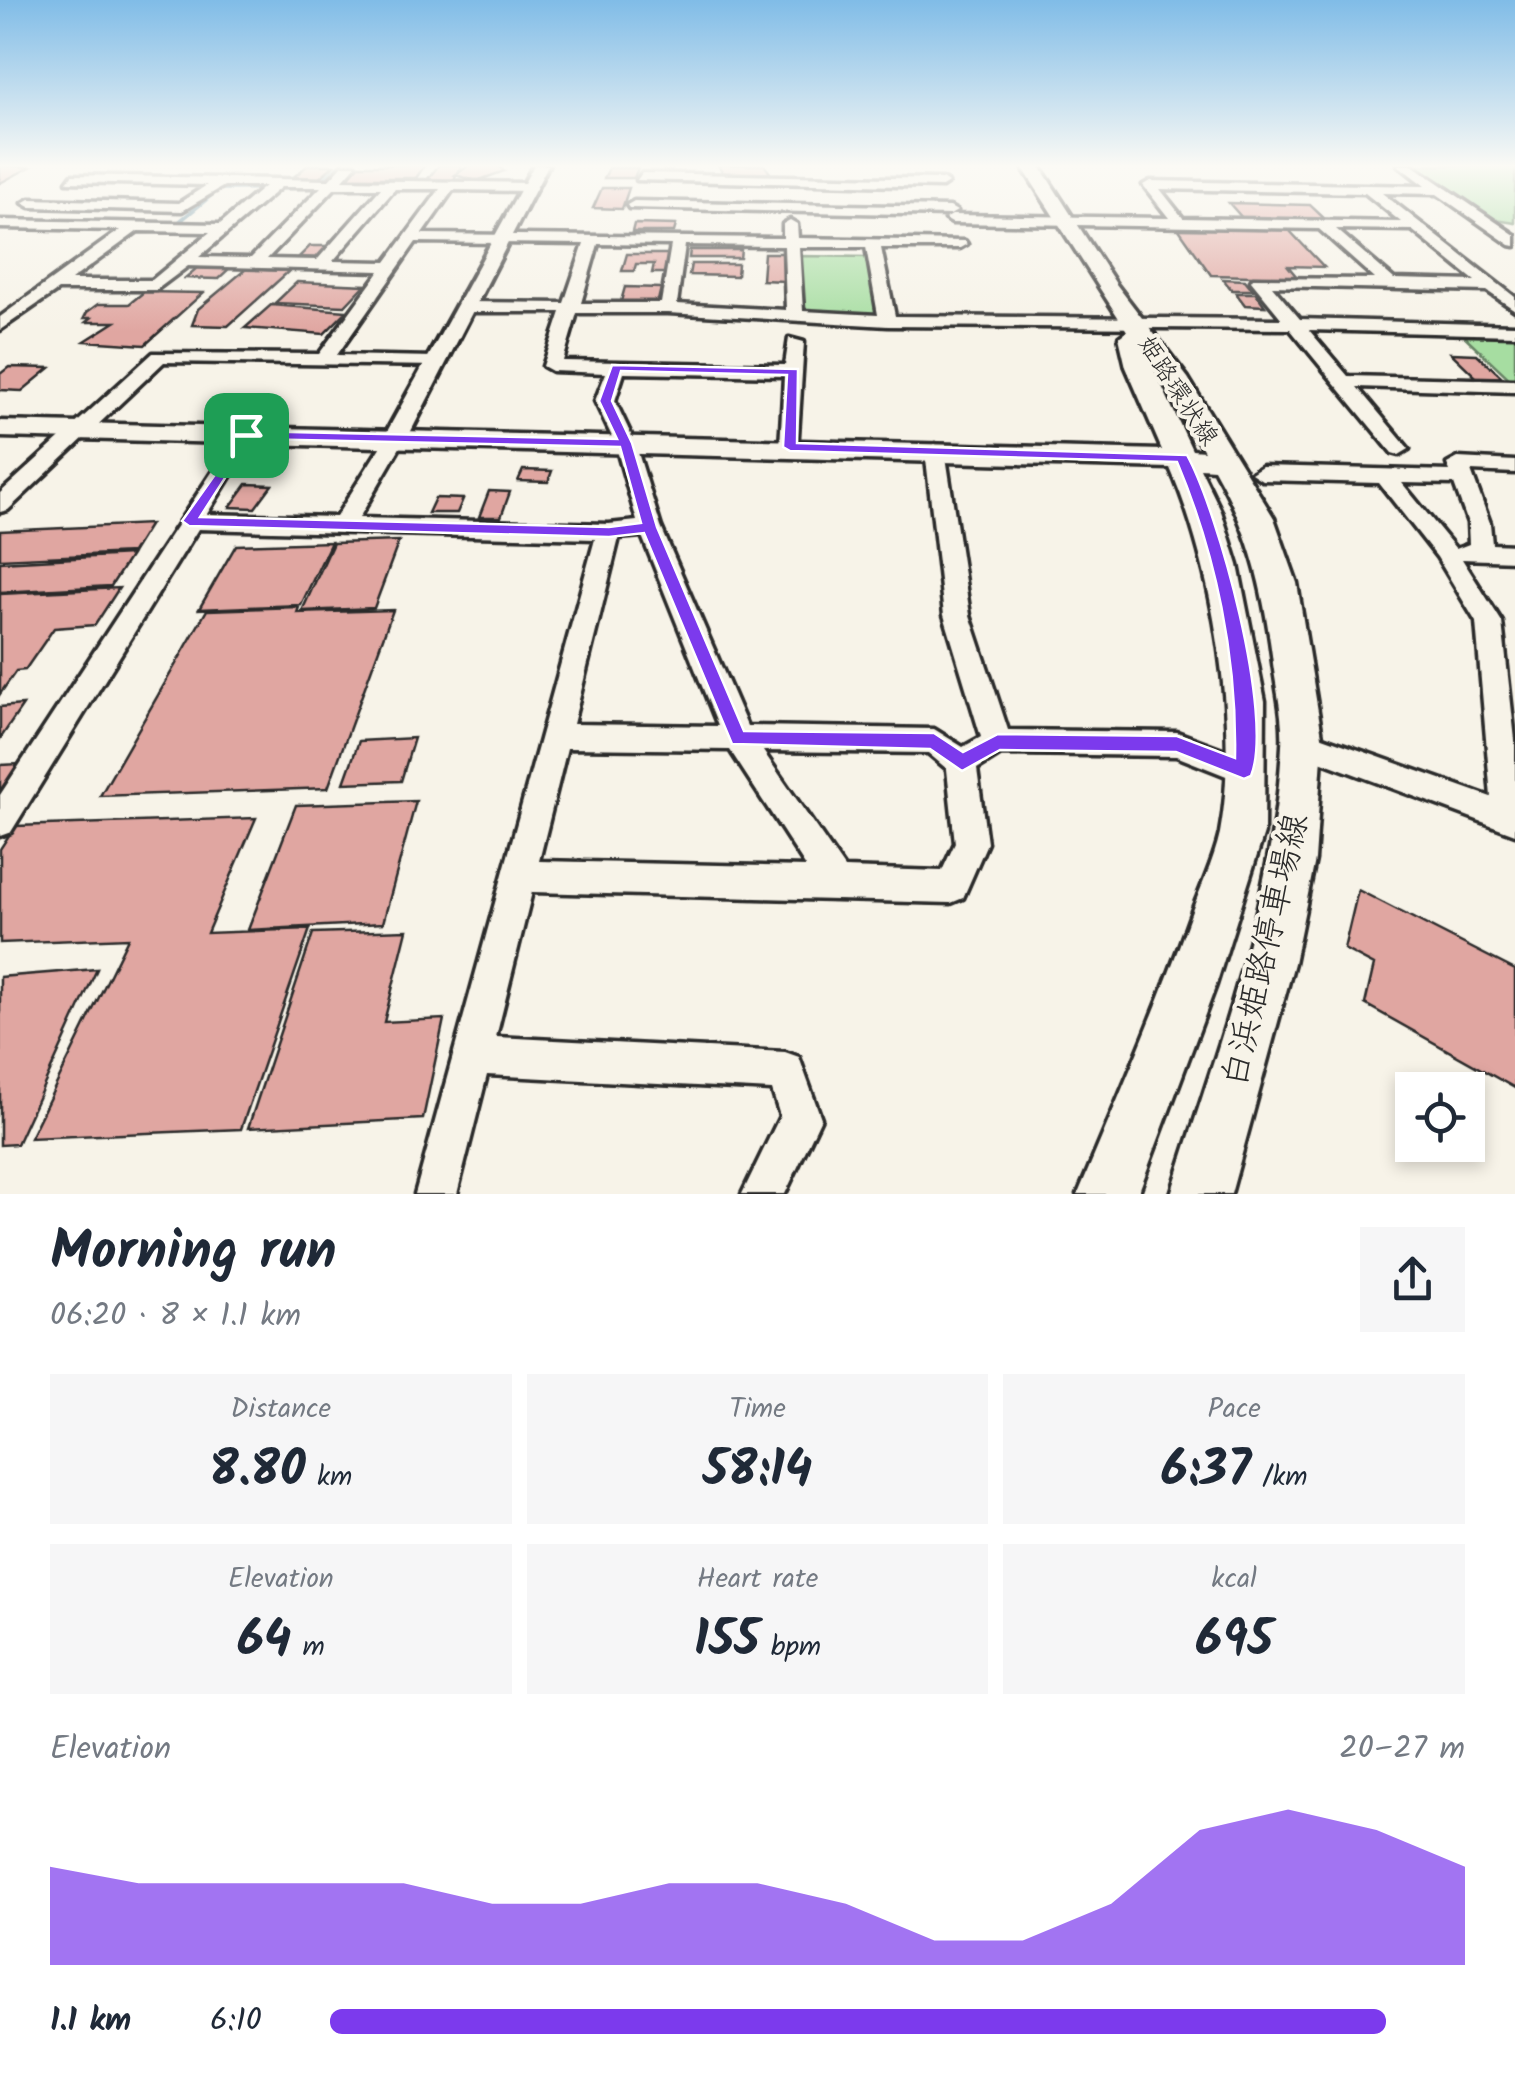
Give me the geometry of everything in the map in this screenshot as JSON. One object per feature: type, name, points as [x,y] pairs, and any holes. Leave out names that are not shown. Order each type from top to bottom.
[{"type":"main road","name":"姫路環状線","points":[[1067,221],[1223,464]]},
{"type":"main road","name":"姫路環状線","points":[[1134,321],[1130,340],[1139,367],[1223,464]]},
{"type":"main road","points":[[0,429],[935,450],[1223,464]]},
{"type":"main road","name":"白浜姫路停車場線","points":[[1201,1194],[1268,963],[1292,860],[1303,742],[1280,583],[1258,518],[1223,464]]},
{"type":"main road","name":"白浜姫路停車場線","points":[[1108,1194],[1191,984],[1242,834],[1245,701],[1235,632],[1205,512],[1223,464]]},
{"type":"street","points":[[56,285],[156,285],[235,221]]},
{"type":"street","points":[[253,265],[296,221]]},
{"type":"street","points":[[320,266],[360,221]]},
{"type":"street","points":[[324,360],[424,221]]},
{"type":"street","points":[[342,525],[396,437],[510,221]]},
{"type":"street","points":[[622,239],[628,221]]},
{"type":"street","points":[[790,221],[796,314]]},
{"type":"street","points":[[953,221],[966,260]]},
{"type":"street","points":[[1162,221],[1413,226]]},
{"type":"street","points":[[1407,221],[1515,304]]},
{"type":"street","points":[[1485,221],[1515,242]]},
{"type":"street","points":[[0,222],[227,228]]},
{"type":"street","points":[[1323,224],[1390,284]]},
{"type":"street","points":[[1490,224],[1515,225]]},
{"type":"street","points":[[0,325],[135,226]]},
{"type":"street","points":[[412,238],[960,244]]},
{"type":"street","points":[[592,238],[552,366],[794,371]]},
{"type":"street","points":[[668,308],[679,240]]},
{"type":"street","points":[[872,242],[888,321]]},
{"type":"street","points":[[186,261],[391,267]]},
{"type":"street","points":[[1399,450],[1259,281],[1491,286]]},
{"type":"street","points":[[464,307],[668,308],[888,321],[1134,321],[1515,330]]},
{"type":"street","points":[[790,447],[795,342]]},
{"type":"street","points":[[0,506],[159,357],[434,362]]},
{"type":"street","points":[[616,368],[605,401],[625,443],[650,527],[738,739],[834,884]]},
{"type":"street","points":[[1342,381],[1515,386]]},
{"type":"street","points":[[0,822],[246,435]]},
{"type":"street","points":[[935,450],[957,615],[998,742]]},
{"type":"street","points":[[1223,464],[1464,478]]},
{"type":"street","points":[[1481,552],[1479,522],[1458,464],[1515,467]]},
{"type":"street","points":[[1303,742],[1512,819],[1489,622],[1446,552],[1385,476]]},
{"type":"street","points":[[189,521],[609,532],[650,527]]},
{"type":"street","points":[[436,1194],[609,532]]},
{"type":"street","points":[[1446,552],[1515,554]]},
{"type":"street","points":[[519,876],[951,887],[970,844],[962,763],[934,741],[556,736]]},
{"type":"street","points":[[962,763],[998,742],[1177,744],[1244,770]]},
{"type":"street","points":[[472,1055],[785,1071],[800,1118],[762,1194]]},
{"type":"green space","points":[[798,256],[869,257],[877,313],[871,317],[799,309]]},
{"type":"green space","points":[[1459,331],[1515,333],[1515,383],[1514,383]]},
{"type":"building","points":[[634,224],[676,225],[674,232],[632,232]]},
{"type":"building","points":[[1176,225],[1287,228],[1324,267],[1288,266],[1297,277],[1211,275]]},
{"type":"building","points":[[310,246],[331,246],[320,258],[299,257]]},
{"type":"building","points":[[690,250],[741,250],[740,258],[689,258]]},
{"type":"building","points":[[764,253],[785,253],[784,281],[762,280]]},
{"type":"building","points":[[627,254],[669,254],[665,273],[652,273],[654,264],[636,264],[634,271],[622,271]]},
{"type":"building","points":[[691,264],[738,264],[737,276],[689,275]]},
{"type":"building","points":[[197,268],[230,268],[218,279],[185,278]]},
{"type":"building","points":[[246,269],[289,271],[228,326],[192,325],[198,309]]},
{"type":"building","points":[[1223,279],[1245,280],[1253,290],[1232,290]]},
{"type":"building","points":[[297,282],[365,285],[345,306],[275,303]]},
{"type":"building","points":[[625,287],[661,288],[657,305],[620,305]]},
{"type":"building","points":[[144,292],[203,293],[145,345],[85,341],[115,322],[86,322],[91,318],[84,318],[87,312],[98,304],[129,304]]},
{"type":"building","points":[[1236,293],[1256,293],[1265,306],[1245,305]]},
{"type":"building","points":[[271,305],[347,311],[324,334],[245,328]]},
{"type":"building","points":[[1451,353],[1477,354],[1503,378],[1476,377]]},
{"type":"building","points":[[9,367],[50,368],[22,391],[0,390],[0,374]]},
{"type":"building","points":[[523,470],[552,471],[548,482],[518,481]]},
{"type":"building","points":[[247,484],[272,485],[255,508],[230,507]]},
{"type":"building","points":[[489,491],[510,492],[501,517],[479,517]]},
{"type":"building","points":[[435,498],[463,499],[457,513],[428,513]]},
{"type":"building","points":[[150,524],[132,553],[0,559],[0,531]]},
{"type":"building","points":[[399,541],[374,608],[302,611],[333,543]]},
{"type":"building","points":[[331,542],[301,605],[199,609],[236,545]]},
{"type":"building","points":[[131,555],[111,586],[0,592],[0,562]]},
{"type":"building","points":[[119,588],[95,625],[54,628],[25,670],[16,671],[0,694],[0,594]]},
{"type":"building","points":[[299,607],[297,613],[393,610],[328,788],[100,796],[207,610]]},
{"type":"building","points":[[23,705],[0,739],[0,707]]},
{"type":"building","points":[[414,738],[401,781],[344,783],[359,741]]},
{"type":"building","points":[[20,764],[0,795],[0,765]]},
{"type":"building","points":[[416,801],[383,923],[248,930],[296,805]]},
{"type":"building","points":[[256,818],[207,933],[310,929],[241,1129],[30,1138],[128,938],[0,943],[0,849],[15,826]]},
{"type":"building","points":[[1358,890],[1515,970],[1515,1088],[1365,1004],[1374,965],[1344,949]]},
{"type":"building","points":[[407,930],[384,1022],[444,1019],[423,1119],[248,1128],[313,933]]},
{"type":"building","points":[[97,969],[17,1144],[0,1145],[0,977]]},
{"type":"waterway","points":[[174,226],[180,221]]},
{"type":"route","points":[[246,435],[189,521],[609,532],[650,527],[630,460],[625,443],[605,401],[616,368],[794,371],[790,447],[1182,458],[1205,512],[1235,632],[1245,701],[1244,770],[1177,744],[998,742],[962,763],[934,741],[738,739],[650,527],[625,443],[246,435]]}]
